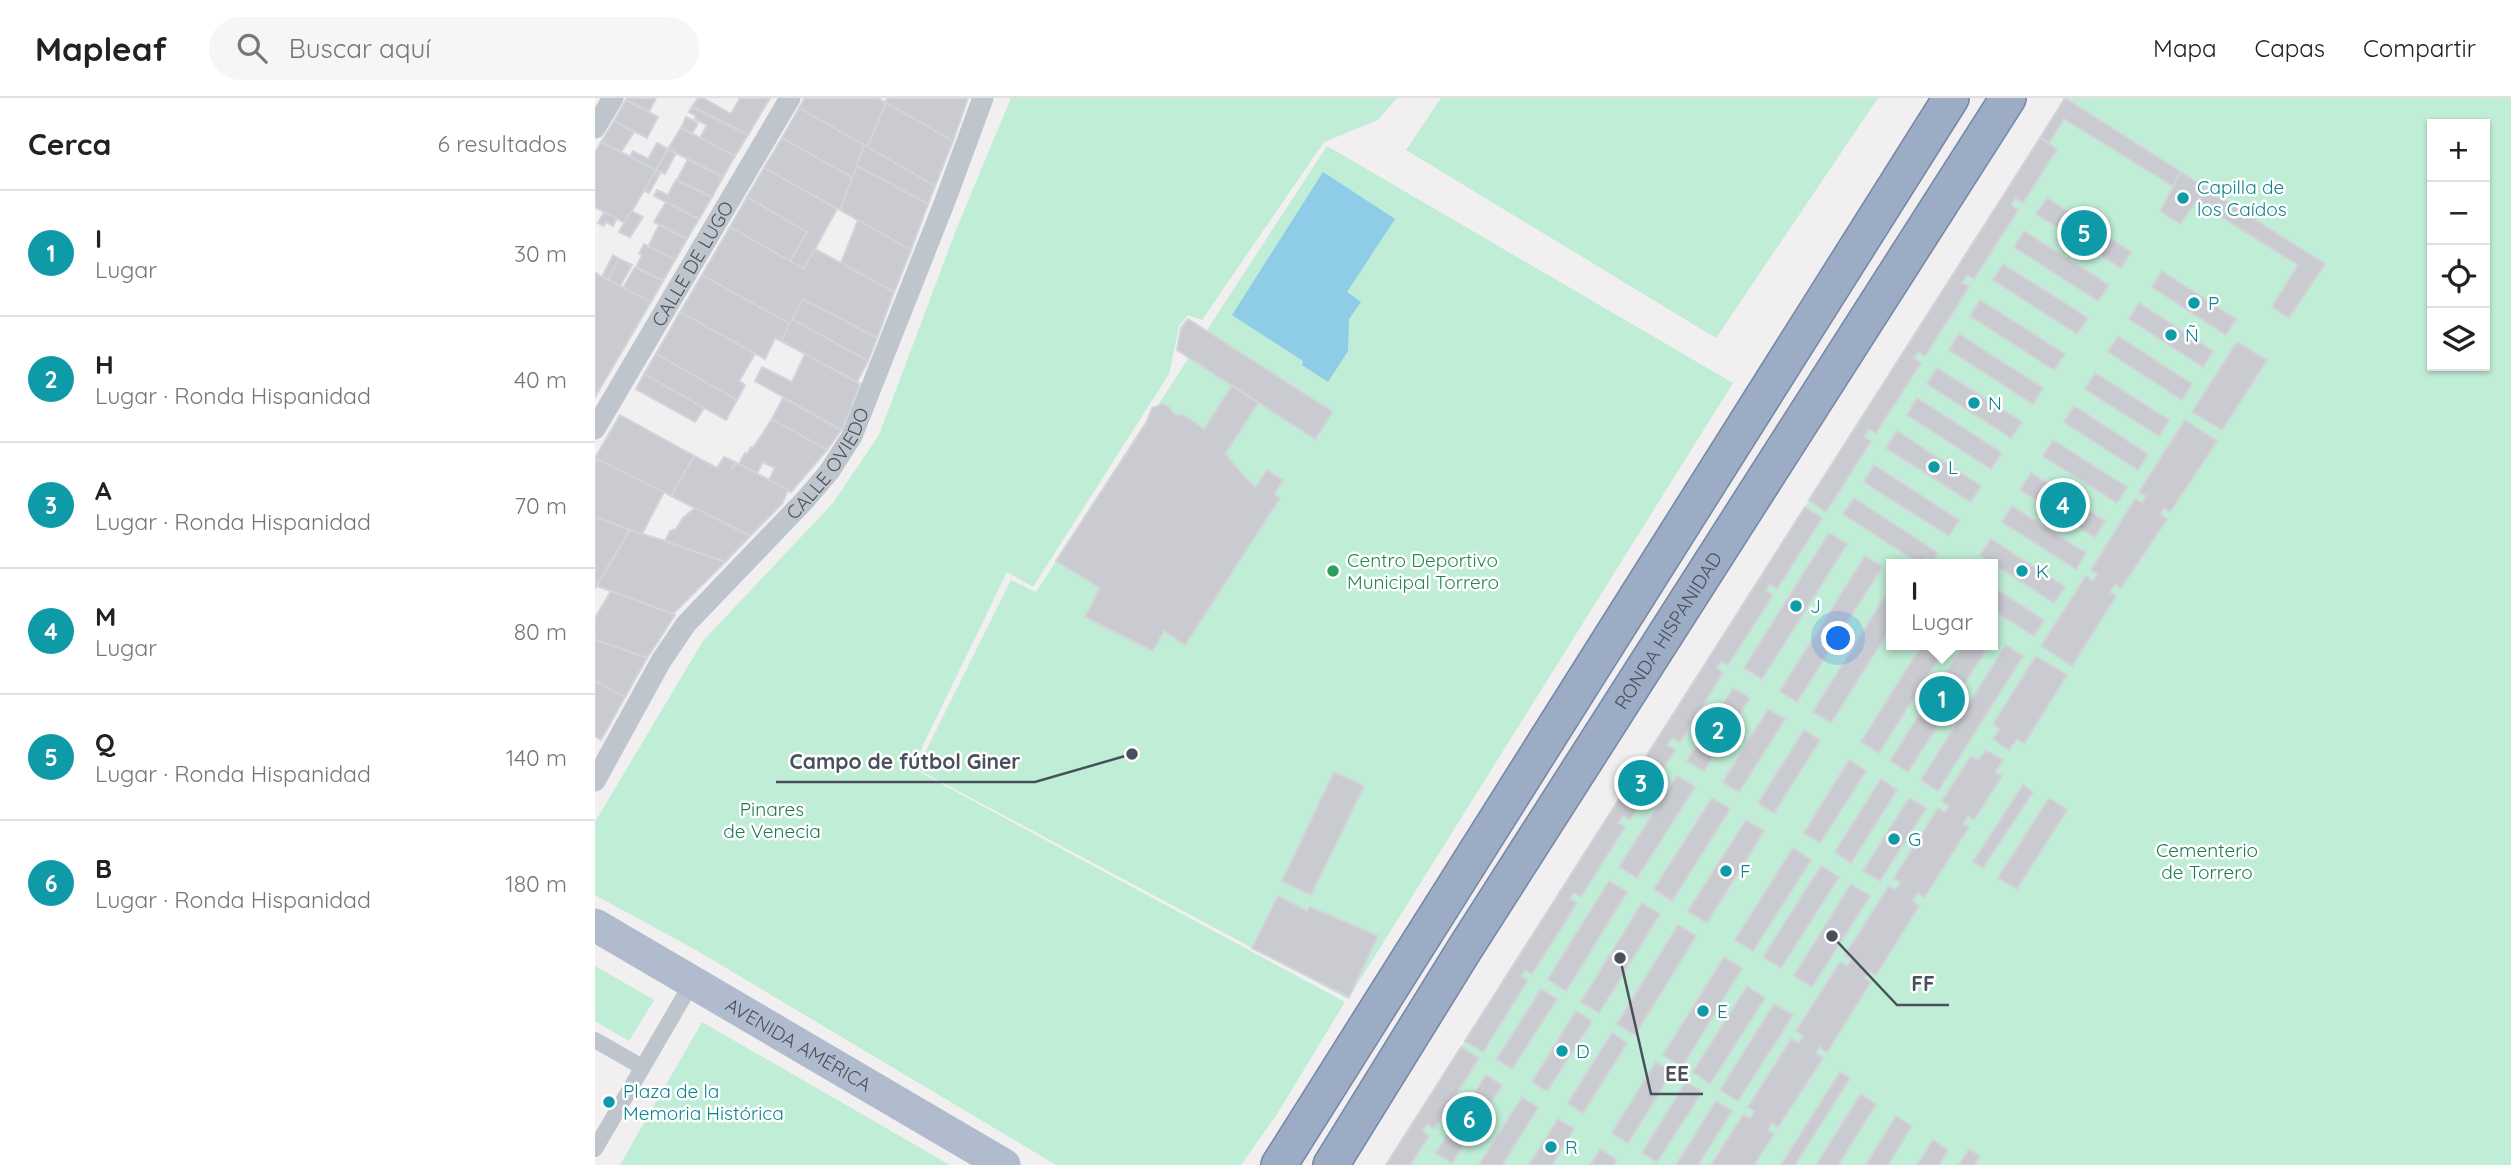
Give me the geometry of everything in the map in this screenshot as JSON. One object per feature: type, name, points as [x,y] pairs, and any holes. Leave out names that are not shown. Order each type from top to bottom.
[{"type":"highway","points":[[1279,1164],[1951,98]]},
{"type":"highway","name":"RONDA HISPANIDAD","points":[[1331,1165],[1464,950],[2008,98]]},
{"type":"main road","name":"AVENIDA AMÉRICA","points":[[595,925],[1004,1165]]},
{"type":"street","points":[[595,128],[613,98]]},
{"type":"street","name":"CALLE DE LUGO","points":[[595,429],[790,98]]},
{"type":"street","name":"CALLE OVIEDO","points":[[595,781],[661,661],[686,624],[805,500],[829,471],[852,436],[983,98]]},
{"type":"street","points":[[597,1142],[693,981]]},
{"type":"street","points":[[595,1040],[642,1067]]},
{"type":"green space","name":"Pinares de Venecia","points":[[1011,98],[1397,98],[1378,120],[1324,142],[1202,320],[1188,315],[1179,326],[1169,374],[1033,587],[1007,572],[912,768],[1345,1002],[1277,1114],[1241,1165],[1056,1165],[696,950],[595,895],[595,822],[703,641],[833,503],[879,435],[956,230]]},
{"type":"green space","points":[[1441,98],[1878,98],[1716,338],[1406,150]]},
{"type":"green space","name":"Cementerio de Torrero","points":[[2065,98],[2511,98],[2511,1165],[1386,1165]]},
{"type":"green space","name":"Centro Deportivo Municipal Torrero","points":[[1327,146],[1733,383],[1348,999],[917,769],[1011,580],[1036,592]]},
{"type":"green space","points":[[595,966],[654,1000],[629,1041],[595,1021]]},
{"type":"green space","points":[[702,1022],[950,1165],[620,1165]]},
{"type":"water","points":[[1323,172],[1395,219],[1347,292],[1361,302],[1349,319],[1348,351],[1328,382],[1302,365],[1303,361],[1232,315]]},
{"type":"building","points":[[656,98],[649,112],[626,100]]},
{"type":"building","points":[[698,98],[703,98],[731,114],[740,98],[770,98],[748,135],[692,107]]},
{"type":"building","points":[[805,98],[878,98],[886,103],[867,147],[799,108]]},
{"type":"building","points":[[888,98],[968,98],[953,141],[885,102]]},
{"type":"building","points":[[2065,98],[2181,172],[2173,186],[2064,119],[2049,143],[2040,138]]},
{"type":"building","points":[[626,100],[658,117],[647,138],[614,121]]},
{"type":"building","points":[[886,103],[953,141],[935,186],[867,147]]},
{"type":"building","points":[[692,107],[748,135],[735,156],[700,138],[707,125],[695,119],[696,116],[689,112]]},
{"type":"building","points":[[799,108],[864,145],[853,178],[782,138]]},
{"type":"building","points":[[686,117],[698,123],[692,134],[681,128]]},
{"type":"building","points":[[614,121],[634,132],[621,152],[601,142]]},
{"type":"building","points":[[681,128],[735,156],[723,177],[668,149]]},
{"type":"building","points":[[782,138],[853,178],[840,210],[764,168]]},
{"type":"building","points":[[2040,138],[2057,149],[2023,203],[2015,198],[2011,205],[2018,210],[1974,279],[1967,275],[1962,283],[1969,287],[1925,356],[1918,352],[1914,358],[1921,363],[1876,433],[1869,429],[1864,437],[1871,441],[1826,512],[1809,500]]},
{"type":"building","points":[[601,142],[656,170],[625,223],[595,207],[595,153]]},
{"type":"building","points":[[657,143],[668,149],[656,170],[630,157],[633,151],[648,159]]},
{"type":"building","points":[[864,145],[935,186],[928,204],[857,166]]},
{"type":"building","points":[[668,149],[676,153],[665,174],[656,170]]},
{"type":"building","points":[[688,159],[723,177],[712,197],[677,180]]},
{"type":"building","points":[[857,166],[928,204],[911,250],[840,210]]},
{"type":"building","points":[[764,168],[837,209],[804,269],[790,261],[807,232],[747,197]]},
{"type":"building","points":[[656,170],[661,172],[649,193],[644,191]]},
{"type":"building","name":"Capilla de los Caídos","points":[[2181,172],[2206,188],[2180,224],[2160,211]]},
{"type":"building","points":[[676,180],[712,197],[699,219],[654,196],[657,190],[668,195]]},
{"type":"building","points":[[2206,188],[2325,264],[2289,318],[2272,307],[2298,265],[2197,202]]},
{"type":"building","points":[[747,197],[807,232],[790,261],[730,227]]},
{"type":"building","points":[[2047,198],[2131,252],[2121,268],[2036,214]]},
{"type":"building","points":[[666,202],[699,219],[687,239],[654,222]]},
{"type":"building","points":[[631,211],[643,217],[630,237],[619,232]]},
{"type":"building","points":[[604,212],[617,218],[613,226],[606,222],[604,226],[598,223]]},
{"type":"building","points":[[858,220],[911,250],[894,292],[841,263]]},
{"type":"building","points":[[659,225],[687,239],[675,260],[648,247]]},
{"type":"building","points":[[730,227],[804,269],[815,249],[894,292],[877,338],[803,299],[790,324],[702,275]]},
{"type":"building","points":[[2024,231],[2109,285],[2098,301],[2014,247]]},
{"type":"building","points":[[644,244],[675,260],[663,281],[636,267]]},
{"type":"building","points":[[613,255],[619,259],[608,280],[602,277]]},
{"type":"building","points":[[619,259],[632,265],[620,286],[608,280]]},
{"type":"building","points":[[2003,264],[2088,318],[2077,334],[1993,280]]},
{"type":"building","points":[[635,267],[663,281],[651,302],[623,288]]},
{"type":"building","name":"P","points":[[2162,271],[2236,319],[2226,335],[2152,287]]},
{"type":"building","points":[[595,273],[651,302],[595,397]]},
{"type":"building","points":[[702,275],[790,324],[781,341],[775,338],[765,359],[680,312]]},
{"type":"building","points":[[803,299],[877,338],[868,361],[792,319]]},
{"type":"building","points":[[1980,300],[2065,354],[2054,370],[1970,316]]},
{"type":"building","name":"Ñ","points":[[2139,303],[2213,351],[2203,367],[2129,319]]},
{"type":"building","points":[[680,312],[755,354],[739,381],[745,385],[737,400],[656,354]]},
{"type":"building","points":[[792,319],[868,361],[857,382],[781,341]]},
{"type":"building","points":[[1188,319],[1333,412],[1315,439],[1177,350],[1181,328]]},
{"type":"building","name":"N","points":[[1959,334],[2043,388],[2033,404],[1949,350]]},
{"type":"building","name":"Ñ","points":[[2118,336],[2192,384],[2182,400],[2108,352]]},
{"type":"building","points":[[2237,342],[2267,360],[2222,430],[2192,412]]},
{"type":"building","points":[[656,354],[737,400],[726,420],[644,374]]},
{"type":"building","points":[[805,354],[860,384],[842,430],[755,381],[762,367],[792,382]]},
{"type":"building","name":"N","points":[[1937,368],[2022,422],[2011,438],[1927,384]]},
{"type":"building","points":[[2095,373],[2169,420],[2159,436],[2085,389]]},
{"type":"building","points":[[644,374],[704,408],[695,422],[636,389]]},
{"type":"building","points":[[1232,386],[1258,403],[1225,454],[1255,488],[1267,470],[1283,480],[1274,494],[1280,498],[1185,645],[1164,631],[1153,651],[1085,617],[1100,588],[1056,561],[1146,423],[1152,408],[1162,404],[1169,407],[1176,416],[1182,414],[1204,429]]},
{"type":"building","points":[[783,398],[841,430],[827,450],[772,419]]},
{"type":"building","name":"N","points":[[1917,398],[2002,453],[1991,469],[1907,415]]},
{"type":"building","points":[[2074,406],[2148,454],[2138,470],[2064,422]]},
{"type":"building","points":[[620,415],[694,456],[671,496],[595,458]]},
{"type":"building","points":[[772,419],[827,450],[791,492],[769,480],[775,468],[763,462],[757,473],[739,464]]},
{"type":"building","points":[[2185,420],[2217,441],[2170,512],[2164,508],[2160,514],[2167,519],[2121,588],[2115,584],[2110,592],[2116,596],[2072,666],[2041,646],[2086,576],[2093,581],[2097,574],[2091,570],[2135,499],[2142,503],[2146,496],[2139,492]]},
{"type":"building","name":"L","points":[[1897,431],[1981,486],[1971,502],[1886,448]]},
{"type":"building","points":[[2053,440],[2127,487],[2117,503],[2043,456]]},
{"type":"building","points":[[694,456],[717,468],[724,457],[735,462],[731,469],[737,463],[788,490],[782,504],[750,536],[671,496]]},
{"type":"building","points":[[595,458],[664,492],[642,534],[595,517]]},
{"type":"building","name":"L","points":[[1874,465],[1959,520],[1949,536],[1864,482]]},
{"type":"building","points":[[2031,473],[2105,521],[2095,537],[2020,490]]},
{"type":"building","points":[[1854,498],[1938,553],[1934,559],[1912,559],[1843,514]]},
{"type":"building","name":"K","points":[[2012,506],[2086,553],[2076,569],[2002,522]]},
{"type":"building","points":[[1805,507],[1822,518],[1777,589],[1770,584],[1766,591],[1773,595],[1728,665],[1721,661],[1717,668],[1723,673],[1680,742],[1672,738],[1667,745],[1675,750],[1630,820],[1623,816],[1618,823],[1625,827],[1581,897],[1574,893],[1570,899],[1577,903],[1532,974],[1525,970],[1521,976],[1528,980],[1483,1052],[1465,1041]]},
{"type":"building","points":[[695,508],[750,536],[725,562],[665,541],[670,531],[676,529],[683,518]]},
{"type":"building","points":[[595,517],[630,530],[595,588]]},
{"type":"building","points":[[630,530],[725,562],[673,614],[597,586]]},
{"type":"building","name":"J","points":[[1829,533],[1847,544],[1762,679],[1744,668]]},
{"type":"building","name":"K","points":[[1991,539],[2065,587],[2054,603],[1998,567],[1998,559],[1986,559],[1980,555]]},
{"type":"building","name":"J","points":[[1865,556],[1882,567],[1797,702],[1780,691]]},
{"type":"building","name":"K","points":[[1998,590],[2044,620],[2034,636],[1998,613]]},
{"type":"building","points":[[611,591],[675,615],[647,658],[595,640],[595,618]]},
{"type":"building","name":"J","points":[[1886,595],[1886,635],[1831,723],[1813,712]]},
{"type":"building","points":[[595,640],[647,658],[625,697],[595,681]]},
{"type":"building","points":[[2006,645],[2023,656],[1938,791],[1921,780]]},
{"type":"building","points":[[1919,650],[1944,650],[1879,753],[1861,742]]},
{"type":"building","points":[[1961,650],[1986,650],[1908,772],[1890,761]]},
{"type":"building","points":[[2036,656],[2067,675],[2024,744],[2017,739],[2009,750],[1993,739],[2000,729],[1993,724]]},
{"type":"building","points":[[595,681],[625,697],[601,740],[595,736]]},
{"type":"building","points":[[1733,688],[1750,698],[1704,771],[1687,761]]},
{"type":"building","points":[[1768,709],[1785,719],[1739,792],[1723,782]]},
{"type":"building","points":[[1804,730],[1820,740],[1774,813],[1758,803]]},
{"type":"building","points":[[1986,750],[2003,760],[1995,772],[2002,776],[1974,820],[1968,816],[1963,824],[1969,827],[1924,898],[1918,893],[1913,901],[1919,906],[1876,975],[1869,971],[1865,978],[1871,982],[1827,1052],[1820,1047],[1816,1053],[1823,1058],[1778,1127],[1772,1123],[1768,1130],[1774,1134],[1754,1165],[1711,1165],[1743,1115],[1750,1118],[1755,1111],[1748,1107],[1791,1039],[1799,1043],[1803,1036],[1796,1031],[1840,962],[1847,966],[1852,959],[1845,955],[1889,886],[1895,890],[1901,883],[1894,878],[1938,808],[1945,812],[1949,806],[1942,801],[1971,756],[1978,760]]},
{"type":"building","points":[[1849,760],[1866,771],[1820,843],[1804,833]]},
{"type":"building","points":[[1334,772],[1364,786],[1311,895],[1282,881]]},
{"type":"building","points":[[1677,776],[1695,787],[1637,878],[1619,867]]},
{"type":"building","name":"G","points":[[1881,779],[1897,790],[1851,863],[1835,852]]},
{"type":"building","points":[[2023,785],[2033,792],[1983,868],[1973,862]]},
{"type":"building","name":"F","points":[[1712,798],[1730,809],[1672,901],[1654,889]]},
{"type":"building","name":"G","points":[[1909,798],[1926,808],[1880,881],[1863,871]]},
{"type":"building","points":[[2049,798],[2067,810],[2017,889],[1998,878]]},
{"type":"building","name":"F","points":[[1746,820],[1764,831],[1707,923],[1688,911]]},
{"type":"building","points":[[1793,848],[1811,860],[1753,951],[1735,940]]},
{"type":"building","points":[[1821,866],[1839,877],[1781,968],[1763,957]]},
{"type":"building","points":[[1609,881],[1627,892],[1566,991],[1548,979]]},
{"type":"building","points":[[1851,884],[1870,896],[1812,987],[1794,976]]},
{"type":"building","points":[[1278,896],[1307,911],[1310,907],[1378,936],[1349,997],[1252,948]]},
{"type":"building","points":[[1642,903],[1660,914],[1599,1013],[1581,1002]]},
{"type":"building","points":[[1678,925],[1696,936],[1635,1035],[1617,1024]]},
{"type":"building","name":"E","points":[[1724,957],[1742,968],[1682,1067],[1663,1055]]},
{"type":"building","name":"E","points":[[1747,986],[1765,998],[1710,1084],[1693,1072]]},
{"type":"building","name":"D","points":[[1541,989],[1557,999],[1512,1069],[1497,1059]]},
{"type":"building","name":"E","points":[[1774,1004],[1793,1015],[1738,1101],[1720,1090]]},
{"type":"building","name":"D","points":[[1576,1011],[1592,1021],[1547,1091],[1532,1082]]},
{"type":"building","name":"D","points":[[1612,1033],[1627,1043],[1583,1113],[1568,1103]]},
{"type":"building","points":[[1461,1047],[1479,1058],[1434,1129],[1427,1124],[1422,1131],[1429,1136],[1410,1165],[1386,1165]]},
{"type":"building","points":[[1656,1062],[1672,1072],[1628,1143],[1612,1133]]},
{"type":"building","points":[[1840,1072],[1850,1078],[1795,1165],[1781,1165]]},
{"type":"building","points":[[1486,1075],[1502,1085],[1452,1163],[1436,1153]]},
{"type":"building","points":[[1686,1082],[1702,1092],[1657,1162],[1642,1153]]},
{"type":"building","points":[[1861,1094],[1876,1104],[1838,1165],[1816,1165]]},
{"type":"building","points":[[1522,1097],[1538,1108],[1502,1165],[1479,1165]]},
{"type":"building","points":[[1716,1101],[1732,1111],[1698,1165],[1676,1165]]},
{"type":"building","points":[[1896,1116],[1912,1126],[1888,1165],[1866,1165]]},
{"type":"building","name":"R","points":[[1558,1119],[1574,1129],[1552,1165],[1529,1165]]},
{"type":"building","points":[[1933,1140],[1948,1150],[1939,1165],[1917,1165]]},
{"type":"building","name":"R","points":[[1600,1149],[1617,1160],[1613,1165],[1590,1165]]},
{"type":"building","points":[[1969,1149],[1980,1156],[1974,1165],[1959,1165]]},
{"type":"place","name":"Capilla de los Caídos","points":[[2183,198]]},
{"type":"place","name":"Q","points":[[2084,233]]},
{"type":"place","name":"P","points":[[2194,303]]},
{"type":"place","name":"Ñ","points":[[2171,335]]},
{"type":"place","name":"N","points":[[1974,403]]},
{"type":"place","name":"L","points":[[1934,467]]},
{"type":"place","name":"M","points":[[2063,505]]},
{"type":"place","name":"Centro Deportivo Municipal Torrero","points":[[1333,571]]},
{"type":"place","name":"K","points":[[2022,571]]},
{"type":"place","name":"J","points":[[1796,606]]},
{"type":"place","name":"I","points":[[1942,699]]},
{"type":"place","name":"H","points":[[1718,730]]},
{"type":"place","name":"Campo de fútbol Giner","points":[[1132,754]]},
{"type":"place","name":"A","points":[[1641,783]]},
{"type":"place","name":"G","points":[[1894,839]]},
{"type":"place","name":"F","points":[[1726,871]]},
{"type":"place","name":"FF","points":[[1832,936]]},
{"type":"place","name":"EE","points":[[1620,958]]},
{"type":"place","name":"E","points":[[1703,1011]]},
{"type":"place","name":"D","points":[[1562,1051]]},
{"type":"place","name":"Plaza de la Memoria Histórica","points":[[609,1102]]},
{"type":"place","name":"B","points":[[1469,1119]]},
{"type":"place","name":"R","points":[[1551,1147]]}]
